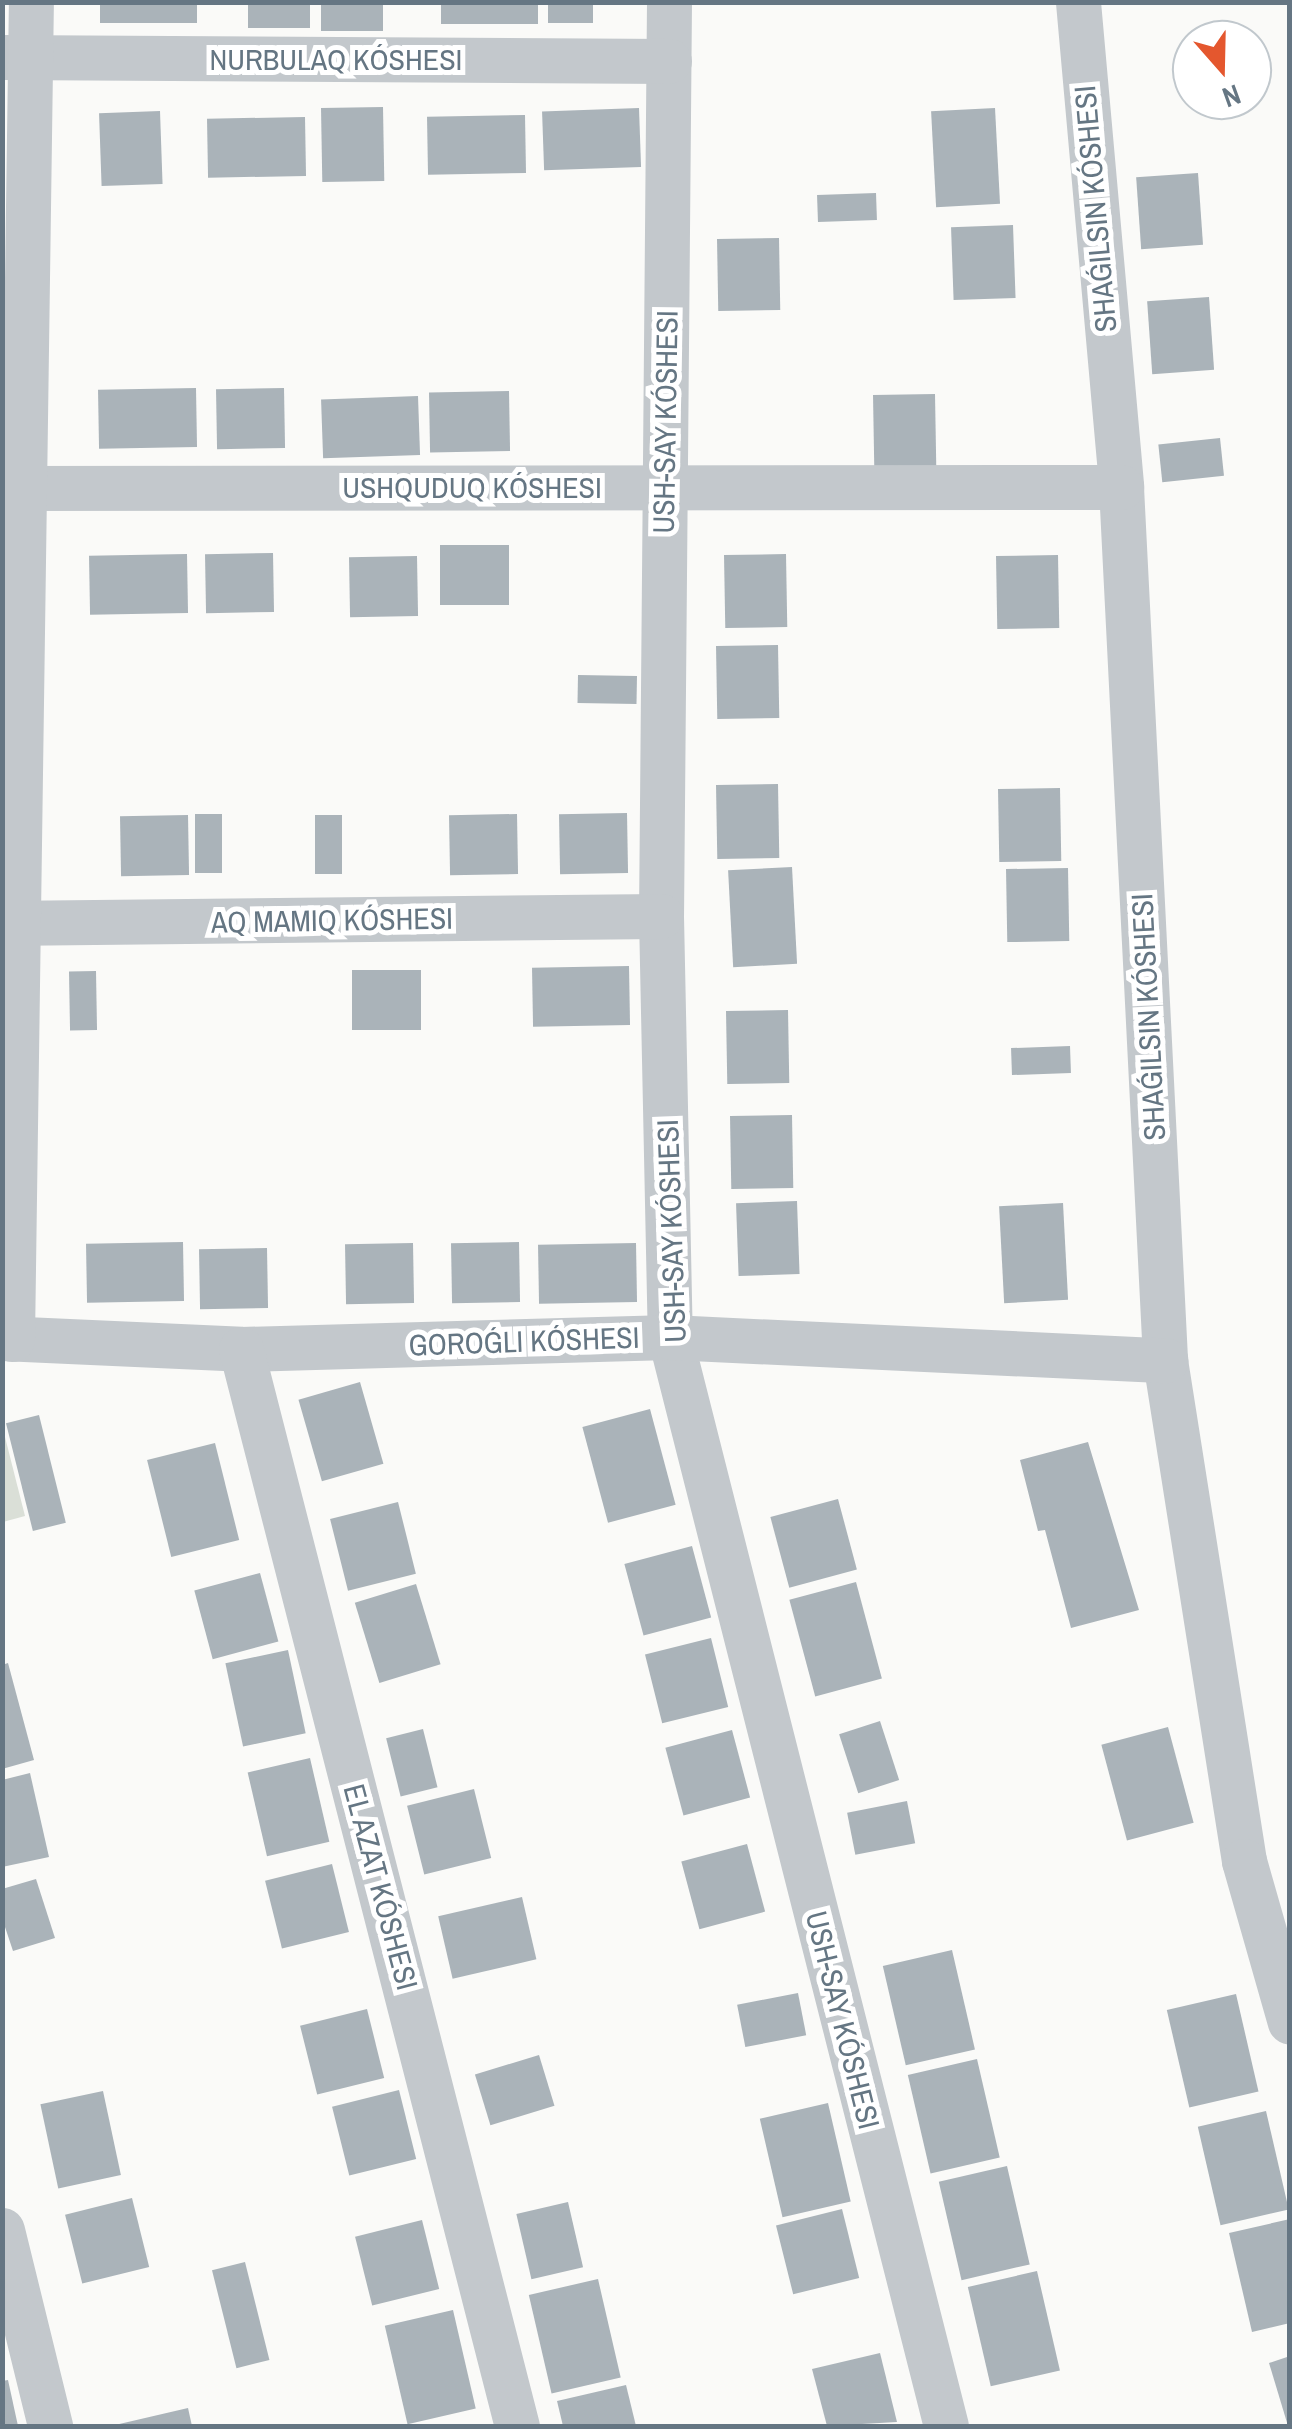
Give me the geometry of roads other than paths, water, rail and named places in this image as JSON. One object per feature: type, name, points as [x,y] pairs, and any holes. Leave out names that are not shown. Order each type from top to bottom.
[{"type":"street","points":[[31,2],[16,58],[7,1338],[241,1349],[670,1337],[1165,1360]]},
{"type":"street","name":"USH-SAY KÓSHESI","points":[[669,2],[662,916],[670,1337],[946,2426]]},
{"type":"street","points":[[1078,2],[1121,487],[1165,1360],[1244,1862],[1290,2022]]},
{"type":"street","name":"NURBULAQ KÓSHESI","points":[[16,58],[669,61]]},
{"type":"street","name":"USHQUDUQ KÓSHESI","points":[[13,487],[1121,487]]},
{"type":"street","points":[[10,924],[662,916]]},
{"type":"street","name":"EL AZAT KÓSHESI","points":[[241,1349],[517,2426]]},
{"type":"street","points":[[2,2230],[50,2426]]}]
